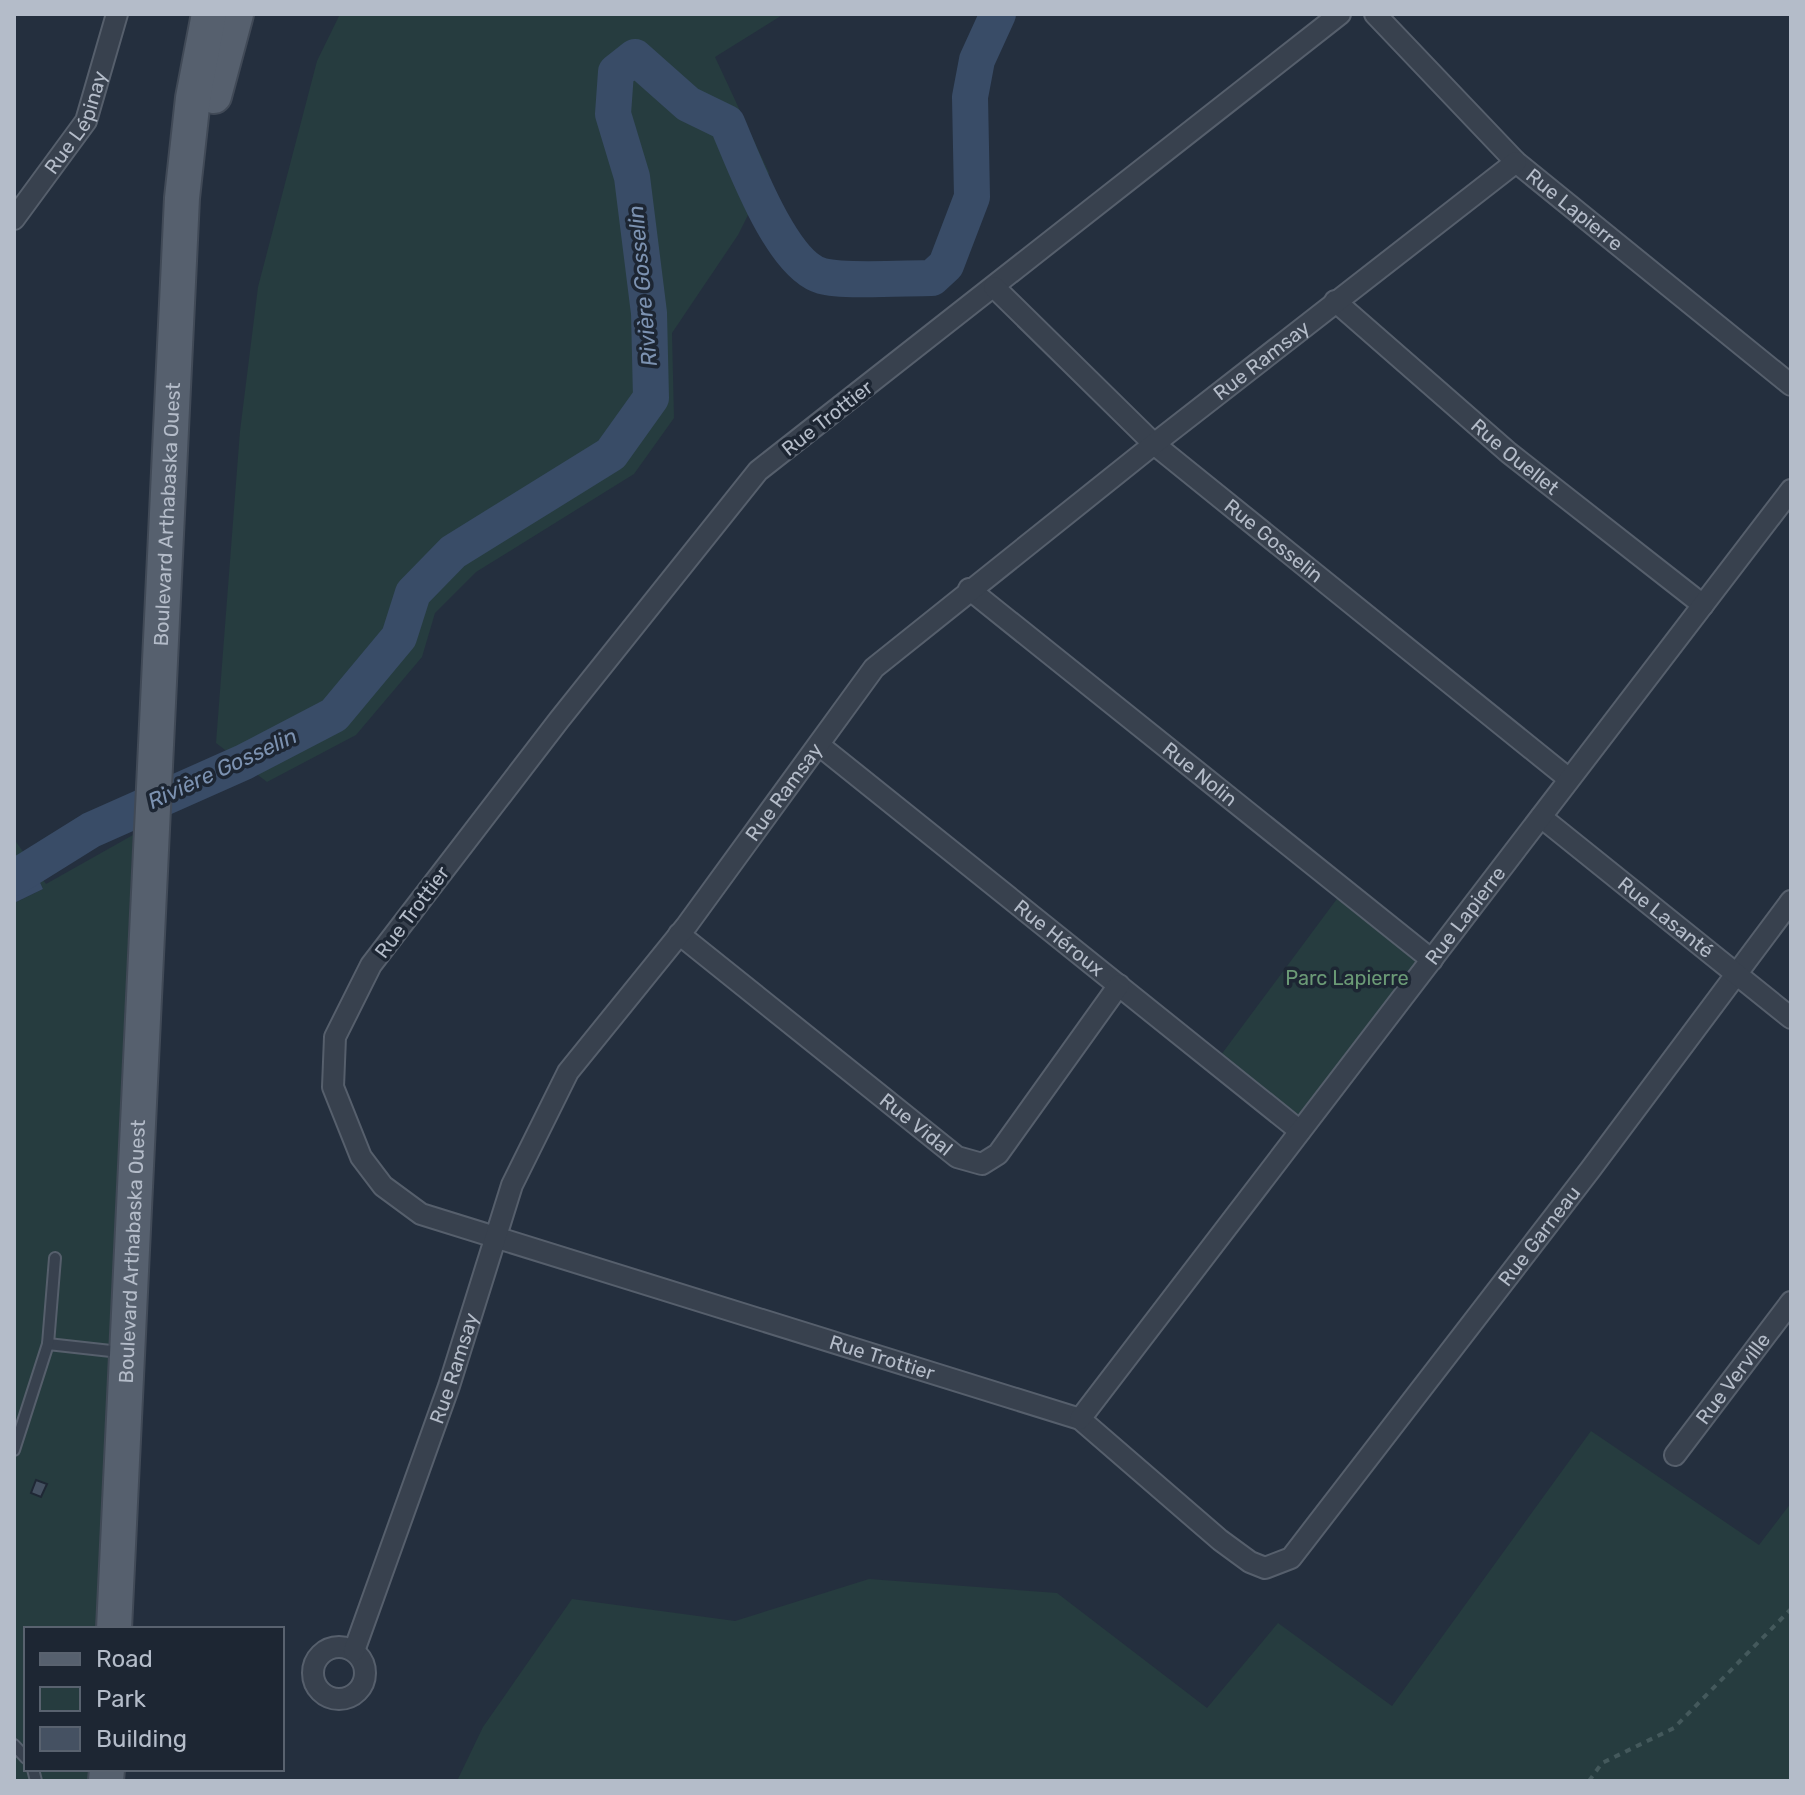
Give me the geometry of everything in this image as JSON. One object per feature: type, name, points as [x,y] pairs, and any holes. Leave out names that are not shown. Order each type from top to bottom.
[{"type":"main road","name":"Boulevard Arthabaska Ouest","points":[[114,1627],[154,744],[186,152],[209,14]]},
{"type":"main road","name":"Boulevard Arthabaska Ouest","points":[[180,285],[202,151],[236,14]]},
{"type":"street","name":"Rue Lépinay","points":[[14,219],[86,121],[117,14]]},
{"type":"street","name":"Rue Trottier","points":[[1280,1564],[1265,1568],[1250,1562],[1080,1419],[421,1214],[398,1200],[374,1177],[361,1157],[333,1087],[332,1057],[335,1037],[363,977],[559,720],[758,471],[1340,14]]},
{"type":"street","name":"Rue Lapierre","points":[[1375,14],[1516,162],[1791,385]]},
{"type":"street","name":"Rue Ramsay","points":[[354,1651],[449,1386],[493,1238],[528,1146],[568,1072],[679,934],[874,668],[969,589],[1516,162]]},
{"type":"street","name":"Rue Gosselin","points":[[994,287],[1154,444],[1569,779]]},
{"type":"street","name":"Rue Ouellet","points":[[1335,301],[1509,453],[1703,605]]},
{"type":"street","name":"Rue Lapierre","points":[[1080,1419],[1791,490]]},
{"type":"street","name":"Rue Nolin","points":[[969,589],[1432,960]]},
{"type":"street","name":"Rue Héroux","points":[[819,745],[1300,1131]]},
{"type":"street","name":"Rue Lasanté","points":[[1541,817],[1791,1018]]},
{"type":"street","name":"Rue Garneau","points":[[1280,1564],[1291,1558],[1738,976],[1791,901]]},
{"type":"street","name":"Rue Vidal","points":[[679,934],[957,1157],[982,1164],[998,1154],[1119,985]]},
{"type":"street","name":"Rue Verville","points":[[1675,1455],[1791,1302]]},
{"type":"lane","points":[[14,1450],[48,1344],[55,1258]]},
{"type":"lane","points":[[48,1344],[126,1353]]},
{"type":"path","points":[[1589,1781],[1602,1763],[1674,1728],[1791,1609]]},
{"type":"green space","points":[[340,14],[784,14],[715,57],[769,173],[738,235],[672,333],[674,418],[634,474],[476,572],[435,613],[422,657],[356,735],[267,782],[216,743],[240,431],[258,287],[317,61]]},
{"type":"green space","points":[[133,835],[96,1627],[24,1627],[24,1771],[89,1771],[88,1781],[14,1781],[14,903],[43,889],[33,867],[14,864],[14,839],[46,884]]},
{"type":"green space","name":"Parc Lapierre","points":[[1345,888],[1432,960],[1300,1131],[1215,1063]]},
{"type":"green space","points":[[1591,1431],[1759,1545],[1791,1503],[1791,1781],[457,1781],[483,1727],[572,1599],[735,1621],[869,1579],[1057,1593],[1207,1708],[1278,1623],[1392,1706]]},
{"type":"water","points":[[14,864],[33,867],[43,889],[14,903]]},
{"type":"building","points":[[36,1480],[47,1484],[41,1497],[31,1493]]},
{"type":"waterway","name":"Rivière Gosselin","points":[[14,878],[91,830],[244,762],[334,715],[399,637],[413,593],[453,552],[611,454],[651,398],[649,313],[632,177],[613,114],[616,72],[635,57],[688,104],[727,123],[753,185],[778,233],[807,268],[832,278],[932,278],[946,265],[972,197],[970,97],[977,60],[998,14]]}]
